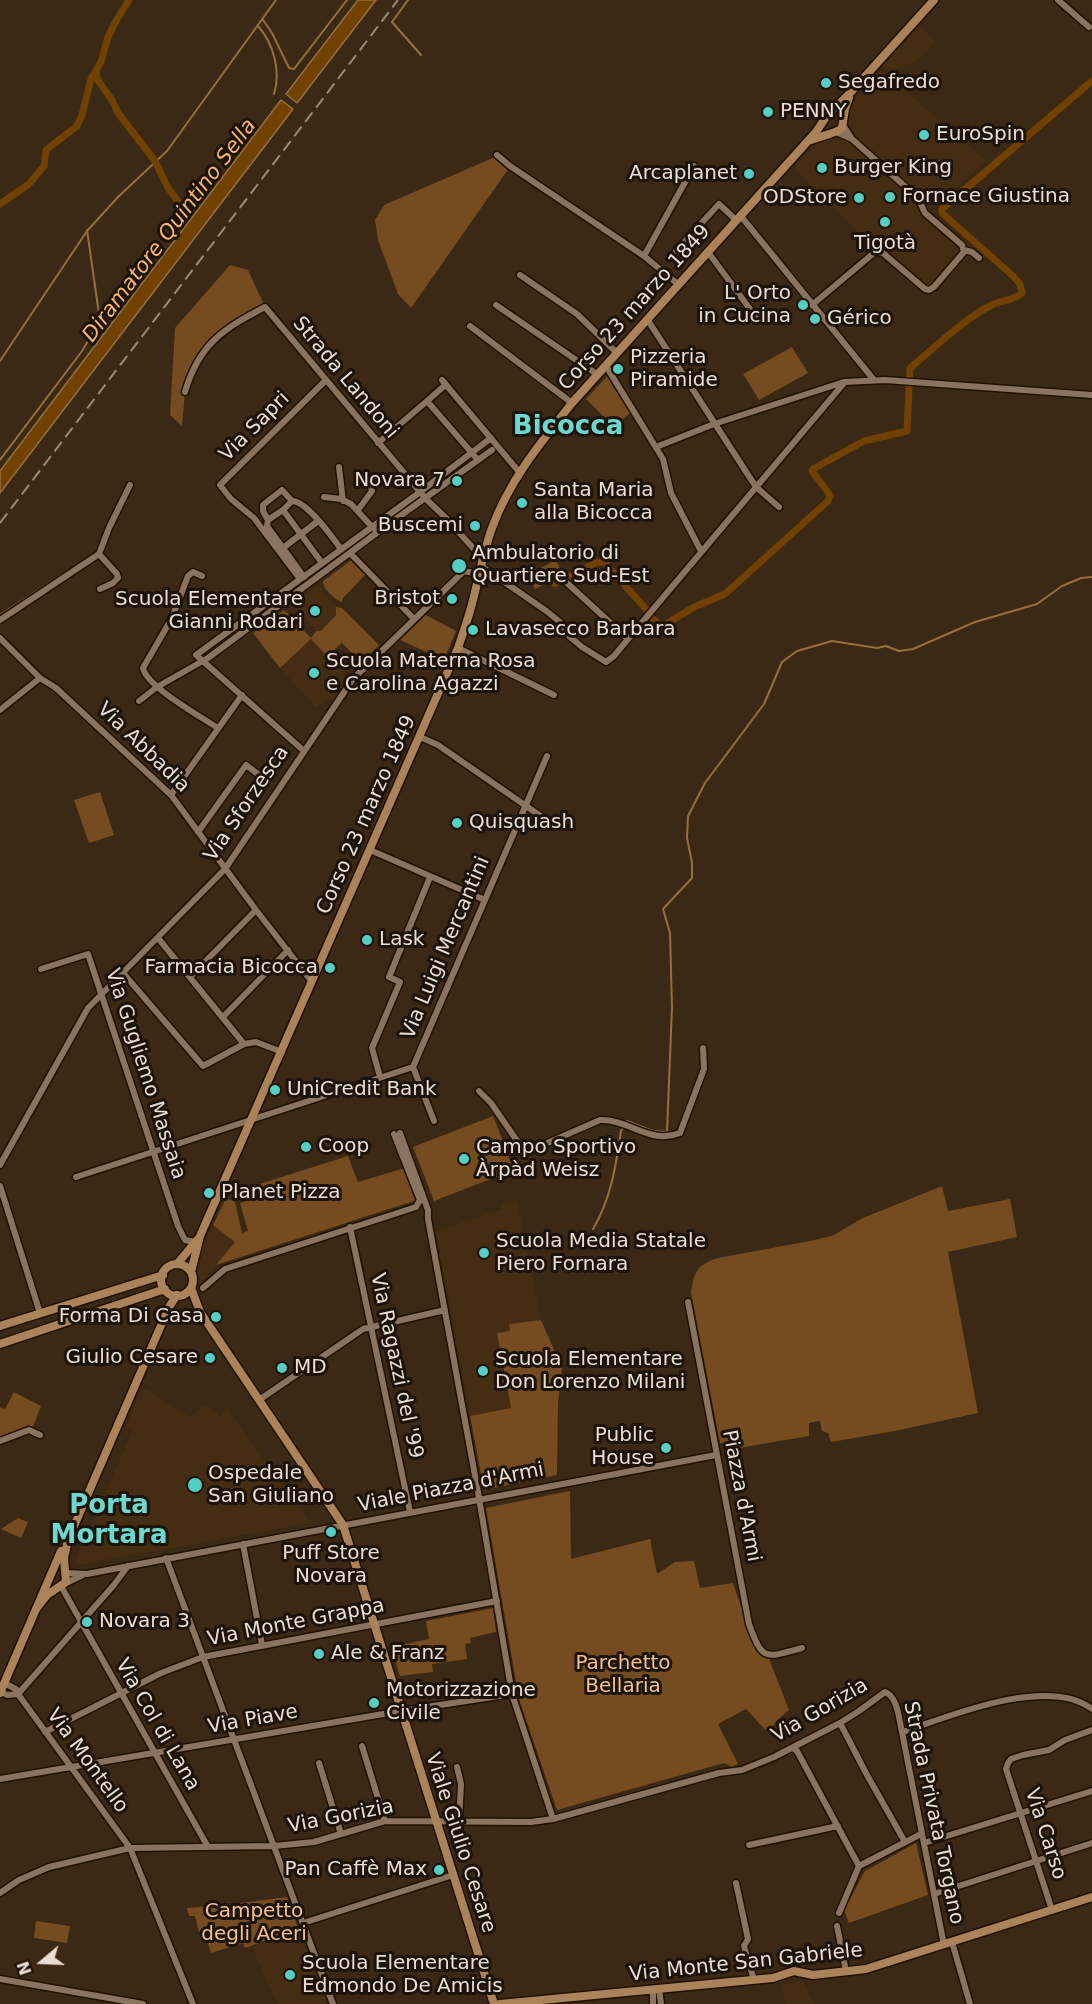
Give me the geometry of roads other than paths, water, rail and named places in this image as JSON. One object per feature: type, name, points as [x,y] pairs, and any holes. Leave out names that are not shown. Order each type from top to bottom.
[{"type":"main road","points":[[851,92],[843,124],[836,132],[826,128],[824,121],[826,117],[932,0]]},
{"type":"main road","points":[[831,113],[840,115],[843,124]]},
{"type":"main road","name":"Corso 23 marzo 1849","points":[[191,1272],[198,1239],[458,648],[472,606],[480,566],[492,526],[520,473],[572,403],[824,121]]},
{"type":"main road","name":"Corso 23 marzo 1849","points":[[805,143],[822,135],[836,132]]},
{"type":"main road","name":"Corso 23 marzo 1849","points":[[177,1264],[198,1239]]},
{"type":"main road","points":[[0,1326],[162,1275],[168,1267],[177,1264],[185,1266],[193,1277],[191,1288],[0,1344]]},
{"type":"main road","points":[[162,1275],[162,1280],[174,1293]]},
{"type":"main road","name":"Viale Giulio Cesare","points":[[191,1288],[200,1312],[343,1525],[494,2004]]},
{"type":"main road","points":[[36,1609],[46,1595],[66,1580],[64,1555],[68,1540],[174,1293]]},
{"type":"main road","name":"Viale Giulio Cesare","points":[[174,1293],[200,1312]]},
{"type":"main road","points":[[1,1690],[62,1549],[68,1540]]},
{"type":"main road","points":[[52,1575],[59,1570],[64,1573]]},
{"type":"main road","points":[[52,1575],[52,1584],[62,1585]]},
{"type":"main road","name":"Via Monte San Gabriele","points":[[500,2004],[773,1978],[794,1971],[813,1975],[866,1969],[1092,1897]]},
{"type":"street","points":[[1058,0],[1089,27]]},
{"type":"street","points":[[812,305],[875,252],[881,252],[929,290],[963,255],[964,250],[962,244],[925,213],[918,198],[852,139],[843,124]]},
{"type":"street","points":[[836,132],[852,139]]},
{"type":"street","points":[[497,155],[644,256],[679,285]]},
{"type":"street","points":[[644,256],[694,166]]},
{"type":"street","points":[[676,251],[719,204],[738,218],[874,380]]},
{"type":"street","points":[[964,250],[972,252],[979,258]]},
{"type":"street","points":[[708,252],[758,320]]},
{"type":"street","points":[[520,276],[576,314],[617,353]]},
{"type":"street","points":[[496,306],[598,375]]},
{"type":"street","name":"Strada Landoni","points":[[185,392],[196,363],[222,332],[265,308],[426,499],[446,518],[480,566],[545,610],[560,622],[569,636],[606,662],[628,639]]},
{"type":"street","points":[[647,319],[756,487],[779,507]]},
{"type":"street","points":[[470,326],[572,403]]},
{"type":"street","points":[[606,366],[663,459],[671,493],[701,551]]},
{"type":"street","name":"Via Sapri","points":[[302,578],[254,518],[231,500],[220,485],[326,380]]},
{"type":"street","points":[[656,447],[714,424],[844,382],[874,380],[1092,395]]},
{"type":"street","points":[[566,582],[628,639],[844,382]]},
{"type":"street","points":[[378,443],[427,401],[443,384],[520,473]]},
{"type":"street","points":[[427,401],[478,460]]},
{"type":"street","points":[[139,701],[157,687],[204,662],[350,553],[420,492],[491,438]]},
{"type":"street","points":[[304,751],[196,655],[341,549],[426,499],[492,450]]},
{"type":"street","points":[[339,467],[343,501]]},
{"type":"street","points":[[358,510],[373,488],[370,483]]},
{"type":"street","points":[[0,620],[99,554],[130,484]]},
{"type":"street","points":[[302,578],[267,526],[268,520],[263,511],[263,505],[278,492],[282,490],[292,501],[299,502],[318,520],[341,549]]},
{"type":"street","points":[[324,497],[351,504],[375,530]]},
{"type":"street","points":[[268,520],[292,501]]},
{"type":"street","points":[[283,510],[322,563]]},
{"type":"street","points":[[283,548],[318,520]]},
{"type":"street","points":[[350,553],[414,619]]},
{"type":"street","points":[[99,554],[118,578],[100,589]]},
{"type":"street","name":"Via Sforzesca","points":[[0,1165],[88,1008],[225,869],[353,679],[464,571],[480,566]]},
{"type":"street","points":[[202,576],[193,572],[188,576],[172,618],[143,668],[144,673],[157,687],[218,728]]},
{"type":"street","name":"Via Abbadia","points":[[0,638],[40,678],[56,688],[171,795],[312,982]]},
{"type":"street","points":[[458,648],[554,695]]},
{"type":"street","points":[[0,710],[40,678]]},
{"type":"street","points":[[171,795],[242,695]]},
{"type":"street","points":[[420,737],[438,745],[542,816]]},
{"type":"street","name":"Via Luigi Mercantini","points":[[434,1121],[413,1067],[547,756]]},
{"type":"street","points":[[198,832],[246,765],[262,778]]},
{"type":"street","points":[[370,850],[485,900]]},
{"type":"street","points":[[380,1077],[372,1047],[400,982],[389,977],[430,877]]},
{"type":"street","points":[[190,977],[256,910]]},
{"type":"street","points":[[158,938],[244,1044]]},
{"type":"street","points":[[223,1017],[288,950]]},
{"type":"street","name":"Via Gugliemo Massaia","points":[[41,969],[88,954],[182,1233],[185,1240],[198,1239]]},
{"type":"street","points":[[123,973],[203,1066],[244,1044],[256,1042],[282,1052]]},
{"type":"street","points":[[479,1091],[491,1103],[522,1148],[529,1151],[600,1120],[609,1120],[661,1137],[668,1137],[680,1133],[704,1069],[704,1048]]},
{"type":"street","points":[[76,1177],[413,1067]]},
{"type":"street","points":[[203,1288],[225,1269],[416,1207],[420,1200],[397,1133],[428,1210],[480,1499],[512,1694],[553,1819]]},
{"type":"street","points":[[0,1186],[40,1313]]},
{"type":"street","points":[[416,1207],[424,1211],[428,1219]]},
{"type":"street","name":"Via Ragazzi del '99","points":[[350,1227],[410,1512]]},
{"type":"street","name":"Piazza d'Armi","points":[[688,1302],[749,1624],[764,1654],[769,1656],[802,1648]]},
{"type":"street","points":[[259,1400],[363,1329],[445,1310]]},
{"type":"street","points":[[0,1441],[29,1430],[40,1435]]},
{"type":"street","name":"Viale Piazza d'Armi","points":[[62,1585],[87,1574],[128,1565],[716,1455]]},
{"type":"street","points":[[243,1544],[262,1645]]},
{"type":"street","points":[[166,1558],[333,2004]]},
{"type":"street","points":[[18,1694],[113,1586],[128,1565]]},
{"type":"street","name":"Viale Piazza d'Armi","points":[[64,1573],[87,1574]]},
{"type":"street","name":"Via Col di Lana","points":[[62,1585],[80,1623],[208,1847]]},
{"type":"street","name":"Via Monte Grappa","points":[[45,1732],[161,1673],[203,1657],[496,1601]]},
{"type":"street","name":"Via Montello","points":[[1,1690],[16,1689],[130,1848],[193,2004]]},
{"type":"street","name":"Via Gorizia","points":[[0,1893],[19,1881],[49,1868],[130,1848],[274,1846],[314,1842],[385,1821],[531,1822],[553,1819],[719,1773],[742,1770],[793,1748],[840,1723],[885,1692]]},
{"type":"street","name":"Strada Privata Torgano","points":[[885,1692],[896,1704],[934,1894],[948,1944],[970,2004]]},
{"type":"street","name":"Via Piave","points":[[0,1779],[512,1694]]},
{"type":"street","points":[[903,1732],[1006,1699],[1034,1696],[1061,1698],[1083,1703],[1092,1709]]},
{"type":"street","points":[[840,1723],[905,1842]]},
{"type":"street","name":"Via Carso","points":[[1052,1910],[1006,1769],[1011,1759],[1049,1750],[1065,1740],[1092,1730]]},
{"type":"street","points":[[362,1746],[385,1821]]},
{"type":"street","points":[[793,1748],[797,1751],[859,1866]]},
{"type":"street","points":[[319,1763],[341,1834]]},
{"type":"street","points":[[457,1767],[461,1784],[459,1821]]},
{"type":"street","points":[[924,1843],[1092,1791]]},
{"type":"street","points":[[749,1845],[837,1826]]},
{"type":"street","points":[[839,1912],[859,1866],[921,1834]]},
{"type":"street","points":[[934,1894],[1092,1843]]},
{"type":"street","points":[[303,1923],[453,1875]]},
{"type":"street","points":[[736,1883],[748,1939],[744,1946],[754,1980]]},
{"type":"street","points":[[837,1926],[846,1971]]},
{"type":"street","points":[[0,1978],[143,2004]]},
{"type":"street","points":[[653,2004],[656,1989]]},
{"type":"street","points":[[656,1989],[661,2004]]},
{"type":"waterway","points":[[0,204],[29,184],[44,166],[46,150],[77,126],[91,79],[101,62],[108,37],[129,0]]},
{"type":"waterway","points":[[0,361],[87,231],[118,197],[167,151],[276,0]]},
{"type":"waterway","points":[[263,20],[289,68],[294,69],[347,0]]},
{"type":"waterway","points":[[408,0],[392,22],[421,55]]},
{"type":"waterway","points":[[258,26],[264,33],[275,58],[277,77],[274,94]]},
{"type":"waterway","name":"Diramatore Quintino Sella","points":[[96,70],[97,79],[118,113],[155,161],[168,188],[189,212]]},
{"type":"waterway","points":[[654,620],[661,627],[694,607],[725,594],[828,501],[830,495],[812,471],[813,469],[864,441],[907,431],[910,368],[971,317],[992,305],[1015,298],[1022,293],[1020,284],[1013,276],[942,213],[942,209],[1092,81]]},
{"type":"waterway","name":"Diramatore Quintino Sella","points":[[0,460],[82,351],[100,321],[87,230]]},
{"type":"waterway","points":[[0,615],[95,553]]},
{"type":"waterway","points":[[555,584],[597,562],[604,562],[646,609]]},
{"type":"waterway","points":[[593,1229],[608,1194],[615,1169],[621,1131],[627,1121],[653,1131],[667,1132],[672,1007],[670,933],[663,909],[692,878],[692,863],[687,838],[688,816],[705,783],[764,704],[782,662],[797,651],[832,641],[877,648],[886,646],[899,651],[913,649],[975,622],[1037,604],[1062,586],[1081,578],[1092,577]]},
{"type":"railway","points":[[0,523],[398,0]]},
{"type":"place","name":"Segafredo","points":[[826,83]]},
{"type":"place","name":"PENNY","points":[[768,112]]},
{"type":"place","name":"EuroSpin","points":[[924,135]]},
{"type":"place","name":"Burger King","points":[[822,168]]},
{"type":"place","name":"Arcaplanet","points":[[749,174]]},
{"type":"place","name":"Fornace Giustina","points":[[890,197]]},
{"type":"place","name":"ODStore","points":[[859,198]]},
{"type":"place","name":"Tigotà","points":[[885,222]]},
{"type":"place","name":"L' Orto in Cucina","points":[[803,305]]},
{"type":"place","name":"Gérico","points":[[815,319]]},
{"type":"place","name":"Pizzeria Piramide","points":[[618,369]]},
{"type":"place","name":"Novara 7","points":[[457,481]]},
{"type":"place","name":"Santa Maria alla Bicocca","points":[[522,503]]},
{"type":"place","name":"Buscemi","points":[[475,526]]},
{"type":"place","name":"Ambulatorio di Quartiere Sud-Est","points":[[459,566]]},
{"type":"place","name":"Bristot","points":[[452,599]]},
{"type":"place","name":"Scuola Elementare Gianni Rodari","points":[[315,611]]},
{"type":"place","name":"Lavasecco Barbara","points":[[473,630]]},
{"type":"place","name":"Scuola Materna Rosa e Carolina Agazzi","points":[[314,673]]},
{"type":"place","name":"Quisquash","points":[[457,823]]},
{"type":"place","name":"Lask","points":[[367,940]]},
{"type":"place","name":"Farmacia Bicocca","points":[[330,968]]},
{"type":"place","name":"UniCredit Bank","points":[[275,1090]]},
{"type":"place","name":"Coop","points":[[306,1147]]},
{"type":"place","name":"Campo Sportivo Àrpàd Weisz","points":[[464,1159]]},
{"type":"place","name":"Planet Pizza","points":[[209,1193]]},
{"type":"place","name":"Scuola Media Statale Piero Fornara","points":[[484,1253]]},
{"type":"place","name":"Forma Di Casa","points":[[216,1317]]},
{"type":"place","name":"Giulio Cesare","points":[[210,1358]]},
{"type":"place","name":"MD","points":[[282,1368]]},
{"type":"place","name":"Scuola Elementare Don Lorenzo Milani","points":[[483,1371]]},
{"type":"place","name":"Public House","points":[[666,1448]]},
{"type":"place","name":"Ospedale San Giuliano","points":[[195,1485]]},
{"type":"place","name":"Puff Store Novara","points":[[331,1532]]},
{"type":"place","name":"Novara 3","points":[[87,1622]]},
{"type":"place","name":"Ale & Franz","points":[[319,1654]]},
{"type":"place","name":"Motorizzazione Civile","points":[[374,1703]]},
{"type":"place","name":"Pan Caffè Max","points":[[439,1870]]},
{"type":"place","name":"Scuola Elementare Edmondo De Amicis","points":[[290,1975]]},
{"type":"district","name":"Bicocca","points":[[568,427]]},
{"type":"district","name":"Porta Mortara","points":[[109,1521]]},
{"type":"park label","name":"Parchetto Bellaria","points":[[623,1676]]},
{"type":"park label","name":"Campetto degli Aceri","points":[[254,1924]]}]
